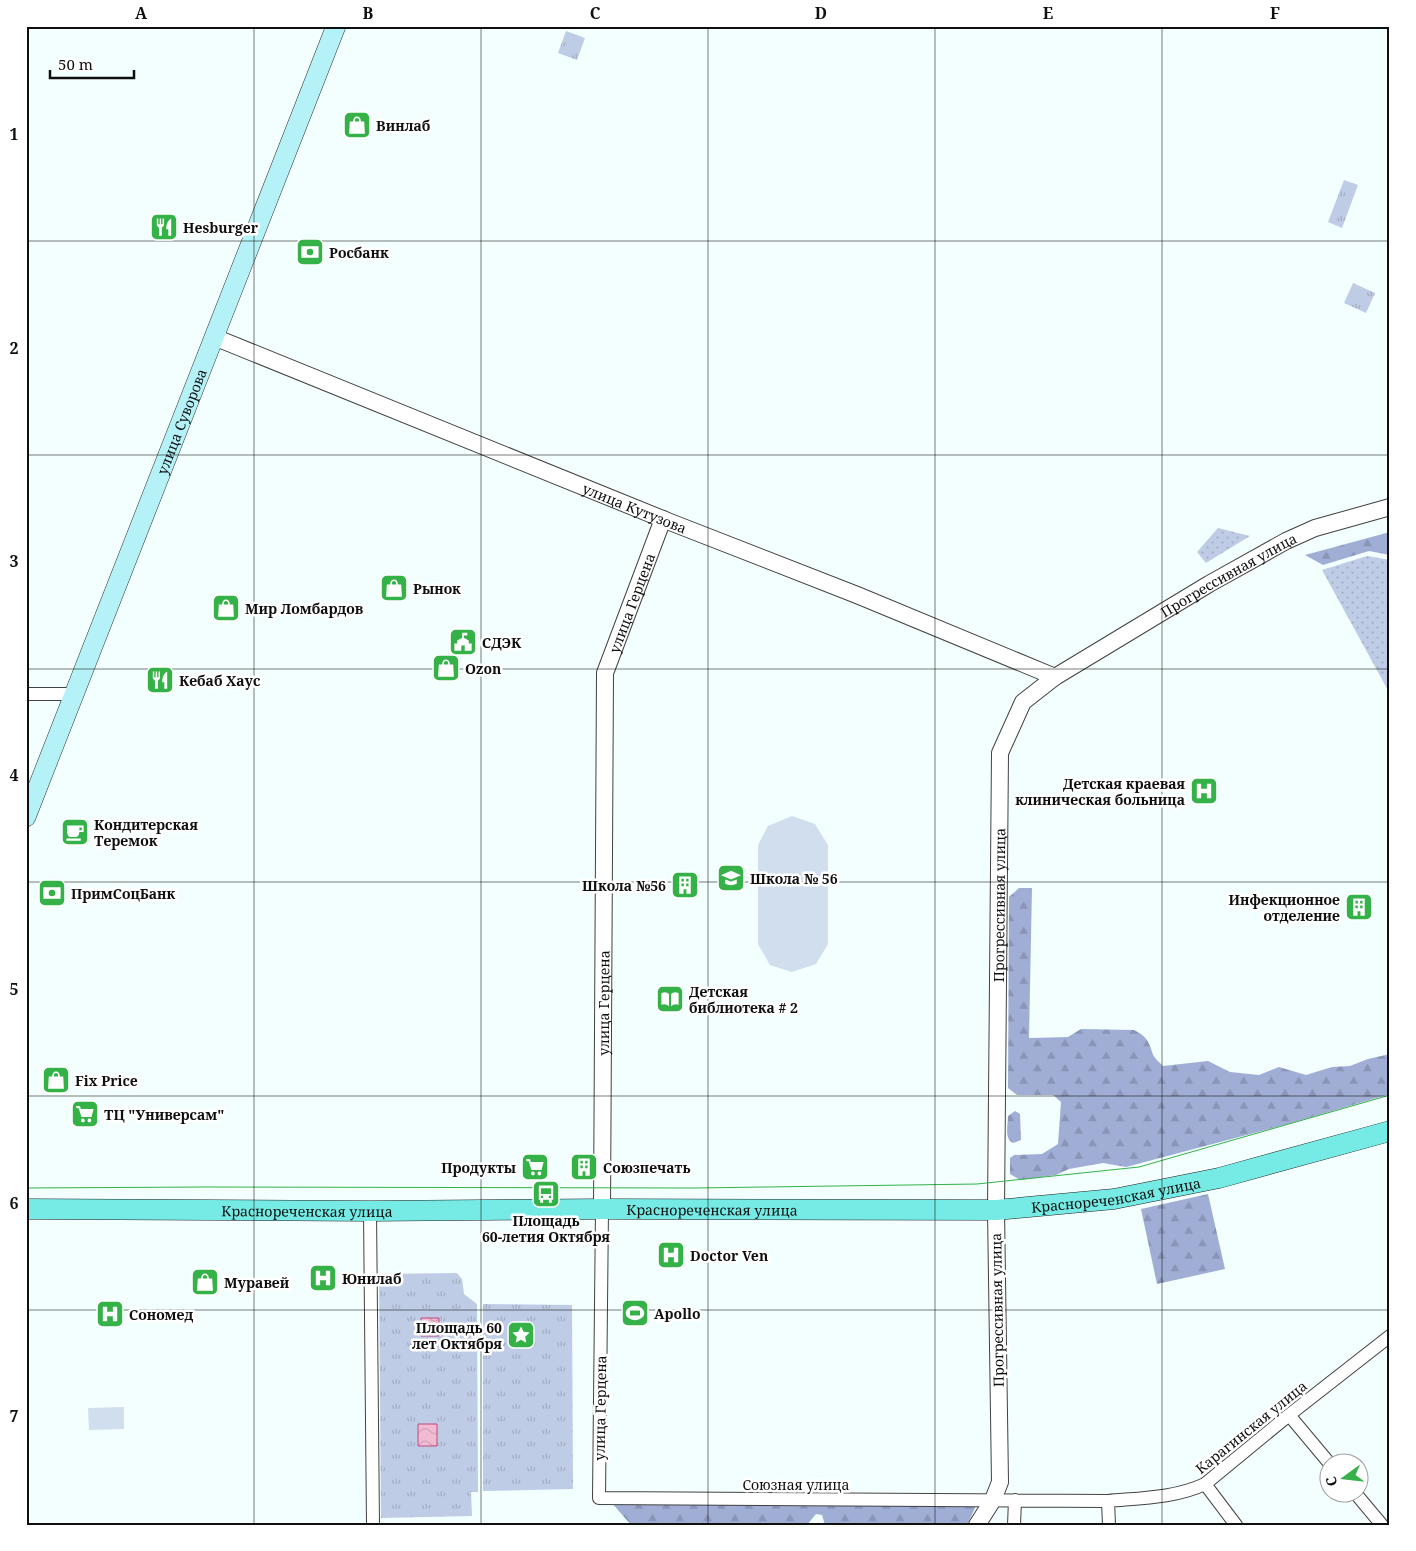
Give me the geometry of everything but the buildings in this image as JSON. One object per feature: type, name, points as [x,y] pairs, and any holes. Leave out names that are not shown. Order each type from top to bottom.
[{"type":"main road","name":"улица Суворова","points":[[26,818],[214,337],[253,243],[336,26]]},
{"type":"main road","name":"Краснореченская улица","points":[[26,1209],[370,1211],[602,1209],[996,1210],[1114,1199],[1218,1178],[1390,1131]]},
{"type":"street","name":"улица Кутузова","points":[[214,337],[663,519],[857,595],[1055,677]]},
{"type":"street","name":"Прогрессивная улица","points":[[976,1525],[993,1500],[1000,1482],[996,1210],[1000,753],[1023,702],[1055,677],[1209,584],[1286,541],[1315,528],[1390,507]]},
{"type":"street","name":"улица Герцена","points":[[599,1498],[605,673],[663,519]]},
{"type":"street","points":[[26,694],[75,694]]},
{"type":"street","points":[[370,1211],[373,1525]]},
{"type":"street","name":"Карагинская улица","points":[[993,1500],[1108,1502],[1174,1495],[1192,1490],[1205,1484],[1390,1336]]},
{"type":"street","points":[[1289,1415],[1322,1454]]},
{"type":"street","points":[[1205,1484],[1236,1525]]},
{"type":"street","name":"Союзная улица","points":[[599,1498],[993,1500]]},
{"type":"street","points":[[1014,1525],[1015,1500]]},
{"type":"street","points":[[1108,1502],[1109,1525]]},
{"type":"street","points":[[1364,1504],[1382,1525]]},
{"type":"green space","points":[[566,31],[585,38],[577,60],[558,53]]},
{"type":"green space","points":[[1344,180],[1358,185],[1342,228],[1328,222]]},
{"type":"green space","points":[[1353,283],[1375,293],[1366,313],[1344,303]]},
{"type":"green space","points":[[1218,528],[1250,536],[1206,563],[1197,552]]},
{"type":"green space","points":[[1390,532],[1390,555],[1369,551],[1323,565],[1305,555]]},
{"type":"green space","points":[[1367,556],[1390,560],[1390,694],[1322,570]]},
{"type":"green space","points":[[1019,888],[1032,888],[1029,1038],[1068,1037],[1081,1029],[1134,1030],[1146,1039],[1154,1056],[1163,1066],[1208,1061],[1230,1072],[1259,1075],[1279,1067],[1306,1075],[1332,1067],[1350,1066],[1368,1059],[1390,1054],[1390,1094],[1288,1124],[1126,1167],[1103,1163],[1069,1169],[1056,1175],[1020,1180],[1010,1174],[1010,1158],[1014,1155],[1042,1154],[1058,1144],[1061,1102],[1053,1095],[1017,1095],[1008,1088],[1009,897]]},
{"type":"green space","points":[[1015,1111],[1020,1114],[1021,1140],[1013,1143],[1008,1138],[1007,1127],[1008,1116]]},
{"type":"green space","points":[[1208,1194],[1225,1269],[1157,1284],[1141,1209]]},
{"type":"green space","points":[[457,1273],[462,1279],[464,1294],[477,1304],[478,1492],[471,1492],[472,1516],[381,1518],[379,1274]]},
{"type":"green space","points":[[483,1304],[572,1305],[573,1489],[483,1491]]},
{"type":"green space","points":[[611,1502],[976,1506],[967,1525],[825,1525],[822,1515],[816,1514],[807,1525],[631,1525]]},
{"type":"shaded area","points":[[792,816],[815,824],[828,845],[828,944],[816,964],[792,972],[770,965],[758,944],[758,845],[768,826]]},
{"type":"shaded area","points":[[124,1407],[124,1429],[89,1430],[88,1408]]},
{"type":"water","points":[[421,1318],[439,1318],[439,1336],[421,1336]]},
{"type":"water","points":[[418,1424],[437,1424],[437,1446],[418,1446]]},
{"type":"tram line","points":[[26,1188],[695,1188],[977,1184],[1139,1167],[1390,1095]]},
{"type":"place","name":"Винлаб","points":[[357,125]]},
{"type":"place","name":"Hesburger","points":[[164,227]]},
{"type":"place","name":"Росбанк","points":[[310,252]]},
{"type":"place","name":"Рынок","points":[[394,588]]},
{"type":"place","name":"Мир Ломбардов","points":[[226,608]]},
{"type":"place","name":"СДЭК","points":[[463,642]]},
{"type":"place","name":"Ozon","points":[[446,668]]},
{"type":"place","name":"Кебаб Хаус","points":[[160,680]]},
{"type":"place","name":"Детская краевая клиническая больница","points":[[1204,791]]},
{"type":"place","name":"Кондитерская Теремок","points":[[75,832]]},
{"type":"place","name":"Школа № 56","points":[[731,878]]},
{"type":"place","name":"Школа №56","points":[[685,885]]},
{"type":"place","name":"ПримСоцБанк","points":[[52,893]]},
{"type":"place","name":"Инфекционное отделение","points":[[1359,907]]},
{"type":"place","name":"Детская библиотека # 2","points":[[670,999]]},
{"type":"place","name":"Fix Price","points":[[56,1080]]},
{"type":"place","name":"ТЦ \"Универсам\"","points":[[85,1114]]},
{"type":"place","name":"Продукты","points":[[535,1167]]},
{"type":"place","name":"Союзпечать","points":[[584,1167]]},
{"type":"place","name":"Площадь 60-летия Октября","points":[[546,1194]]},
{"type":"place","name":"Doctor Ven","points":[[671,1255]]},
{"type":"place","name":"Юнилаб","points":[[323,1278]]},
{"type":"place","name":"Муравей","points":[[205,1282]]},
{"type":"place","name":"Apollo","points":[[635,1313]]},
{"type":"place","name":"Сономед","points":[[110,1314]]},
{"type":"place","name":"Площадь 60 лет Октября","points":[[521,1335]]}]
